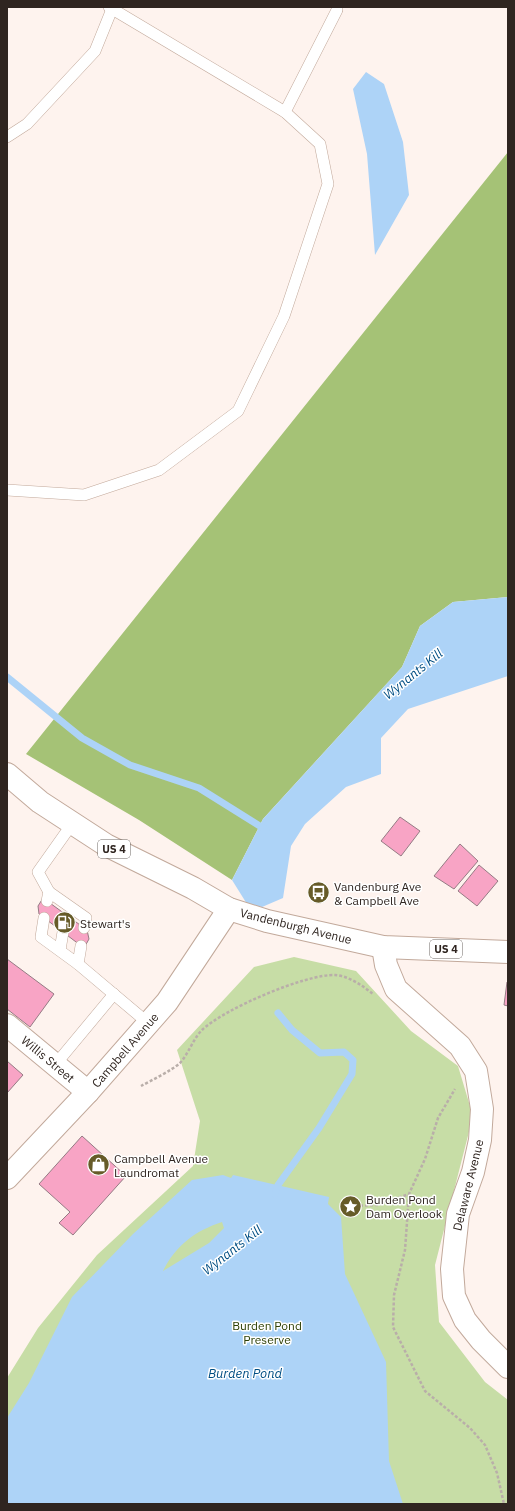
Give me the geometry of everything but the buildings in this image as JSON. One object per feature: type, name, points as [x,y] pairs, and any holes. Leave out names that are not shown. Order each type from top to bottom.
[{"type":"street","name":"Vandenburgh Avenue","points":[[7,774],[40,802],[106,845],[193,888],[229,910],[267,921],[383,947]]},
{"type":"street","name":"Campbell Avenue","points":[[7,1178],[88,1092],[167,1002],[229,910]]},
{"type":"street","name":"US 4","points":[[383,947],[508,952]]},
{"type":"street","name":"Delaware Avenue","points":[[383,947],[386,964],[396,989],[460,1046],[476,1071],[482,1109],[480,1140],[473,1172],[458,1214],[452,1269],[454,1296],[465,1320],[481,1340],[508,1367]]},
{"type":"street","name":"Willis Street","points":[[7,1025],[88,1092]]},
{"type":"lane","points":[[7,137],[27,124],[95,51],[110,8],[285,112],[320,144],[328,184],[284,316],[238,411],[159,470],[84,495],[7,490]]},
{"type":"lane","points":[[285,112],[337,10]]},
{"type":"lane","points":[[72,824],[38,872],[48,897],[68,911],[86,918],[84,928]]},
{"type":"lane","points":[[44,918],[41,937],[78,964],[148,1023]]},
{"type":"lane","points":[[60,950],[63,932]]},
{"type":"lane","points":[[78,964],[81,946]]},
{"type":"lane","points":[[55,1065],[114,994]]},
{"type":"path","points":[[141,1086],[179,1063],[201,1031],[221,1015],[257,997],[304,981],[336,975],[360,984],[376,996]]},
{"type":"path","points":[[458,1085],[438,1118],[425,1159],[409,1194],[405,1250],[394,1295],[393,1327],[425,1391],[470,1428],[485,1445],[497,1473],[504,1504]]},
{"type":"path","points":[[350,1206],[378,1206],[409,1194]]},
{"type":"green space","points":[[508,152],[508,597],[453,602],[420,626],[402,667],[263,819],[232,880],[139,820],[26,754]]},
{"type":"green space","name":"Burden Pond Preserve","points":[[294,957],[356,971],[411,1031],[458,1066],[473,1116],[435,1265],[439,1322],[485,1382],[508,1400],[508,1504],[7,1504],[7,1378],[38,1328],[97,1255],[193,1166],[200,1121],[177,1050],[254,967]]},
{"type":"water","points":[[366,72],[384,84],[403,142],[409,195],[375,255],[367,154],[353,89]]},
{"type":"water","points":[[508,597],[508,676],[408,709],[381,738],[381,774],[346,787],[305,824],[291,846],[283,898],[262,907],[247,904],[232,880],[263,819],[402,667],[420,626],[453,602]]},
{"type":"water","name":"Burden Pond","points":[[223,1175],[231,1178],[233,1175],[329,1197],[328,1204],[341,1217],[345,1274],[386,1362],[389,1461],[403,1504],[7,1504],[7,1418],[29,1383],[72,1297],[133,1234],[192,1180]],"holes":[[[222,1222],[224,1228],[209,1243],[163,1271],[180,1246],[187,1240],[203,1230]]]},
{"type":"waterway","points":[[7,677],[82,738],[130,765],[199,788],[266,830]]},
{"type":"waterway","name":"Wynants Kill","points":[[275,1194],[278,1185],[319,1128],[352,1074],[353,1060],[344,1052],[320,1053],[292,1030],[278,1013]]},
{"type":"place","name":"Vandenburg Ave & Campbell Ave","points":[[319,893]]},
{"type":"place","name":"Stewart's","points":[[64,923]]},
{"type":"place","name":"Campbell Avenue Laundromat","points":[[99,1165]]},
{"type":"place","name":"Burden Pond Dam Overlook","points":[[350,1206]]}]
